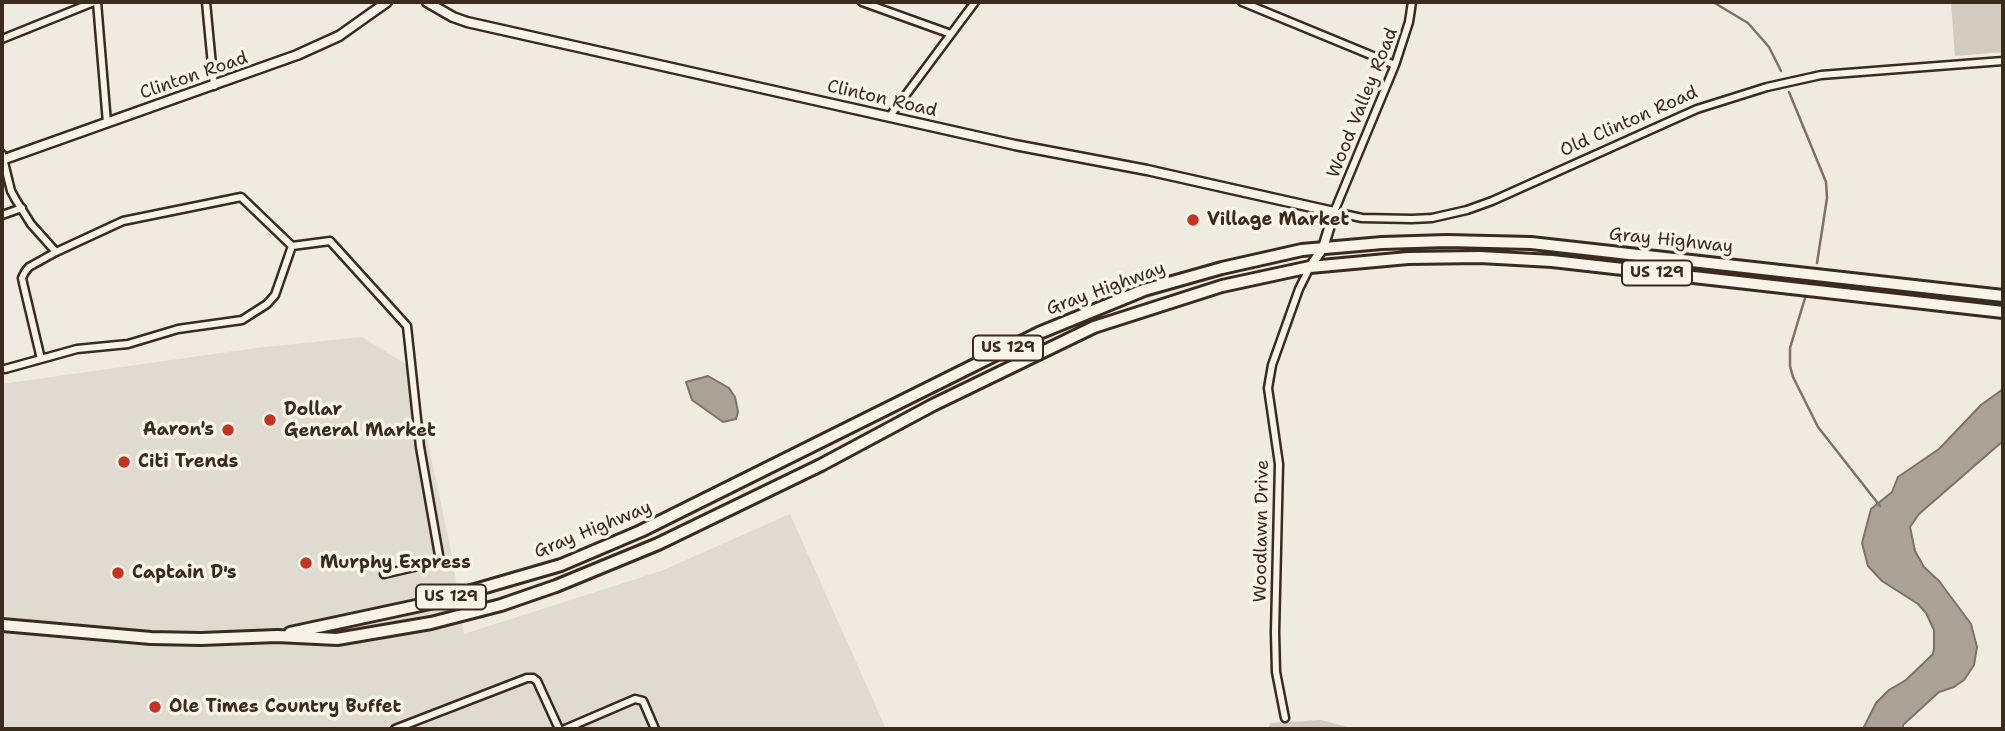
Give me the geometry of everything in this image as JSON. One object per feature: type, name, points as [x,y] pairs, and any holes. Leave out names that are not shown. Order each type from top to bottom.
[{"type":"highway","name":"Gray Highway","points":[[277,636],[430,603],[561,565],[641,531],[1039,332],[1165,284],[1267,257],[1323,248],[1447,241],[1531,243],[2003,296]]},
{"type":"highway","name":"Gray Highway","points":[[2,625],[151,638],[277,636],[337,639],[448,619],[500,605],[556,586],[658,544],[1094,327],[1222,286],[1310,267],[1420,258],[1480,257],[1552,261],[2003,312]]},
{"type":"street","points":[[2,39],[96,2],[107,123]]},
{"type":"street","points":[[206,2],[214,86]]},
{"type":"street","name":"Clinton Road","points":[[2,158],[214,86],[330,41],[387,2]]},
{"type":"street","name":"Clinton Road","points":[[427,2],[467,22],[1334,212]]},
{"type":"street","points":[[862,2],[951,33]]},
{"type":"street","points":[[890,116],[975,2]]},
{"type":"street","points":[[1242,2],[1395,65]]},
{"type":"street","name":"Wood Valley Road","points":[[1334,212],[1395,65],[1409,22],[1412,2]]},
{"type":"street","name":"Old Clinton Road","points":[[1334,212],[1362,218],[1412,219],[1432,218],[1467,210],[1697,109],[1767,86],[1821,75],[2003,61]]},
{"type":"street","points":[[2,158],[12,191],[31,224],[56,252]]},
{"type":"street","points":[[41,359],[22,278],[29,267],[124,221],[241,197],[292,246]]},
{"type":"street","points":[[2,215],[22,208]]},
{"type":"street","points":[[1310,267],[1323,248],[1334,212]]},
{"type":"street","points":[[292,246],[330,241],[407,326],[420,447],[440,561],[384,574]]},
{"type":"street","points":[[5,369],[77,349],[128,344],[190,327],[242,320],[267,304],[275,295],[292,246]]},
{"type":"street","name":"Woodlawn Drive","points":[[1285,718],[1276,672],[1275,632],[1279,464],[1268,388],[1272,365],[1299,289],[1310,267]]},
{"type":"street","points":[[396,729],[409,727],[527,678],[537,681],[559,729]]},
{"type":"street","points":[[565,729],[635,699],[643,701],[655,729]]},
{"type":"shaded area","points":[[1951,2],[2003,2],[2003,52],[1955,56]]},
{"type":"shaded area","points":[[362,337],[412,368],[453,560],[464,634],[661,571],[790,514],[886,729],[2,729],[2,384],[256,348]]},
{"type":"shaded area","points":[[708,376],[729,388],[735,397],[738,412],[736,419],[723,422],[692,400],[686,382]]},
{"type":"shaded area","points":[[2003,389],[2003,441],[1919,514],[1910,527],[1915,551],[1924,567],[1939,581],[1971,624],[1977,647],[1974,665],[1964,680],[1939,692],[1903,725],[1903,729],[1863,729],[1876,703],[1889,690],[1906,680],[1933,654],[1934,648],[1934,630],[1926,613],[1918,604],[1882,581],[1868,566],[1862,543],[1871,509],[1892,492],[1898,477],[1939,449],[1981,405]]},
{"type":"shaded area","points":[[1321,720],[1355,729],[1268,729],[1270,723]]},
{"type":"waterway","points":[[1713,2],[1748,23],[1769,47],[1781,71]]},
{"type":"waterway","points":[[1789,92],[1826,182],[1827,198],[1817,263]]},
{"type":"waterway","points":[[1805,298],[1790,348],[1793,377],[1818,427],[1880,506]]},
{"type":"place","name":"Village Market","points":[[1193,220]]},
{"type":"place","name":"Dollar General Market","points":[[270,420]]},
{"type":"place","name":"Aaron's","points":[[228,430]]},
{"type":"place","name":"Citi Trends","points":[[124,462]]},
{"type":"place","name":"Murphy Express","points":[[306,563]]},
{"type":"place","name":"Captain D's","points":[[118,573]]},
{"type":"place","name":"Ole Times Country Buffet","points":[[155,707]]}]
